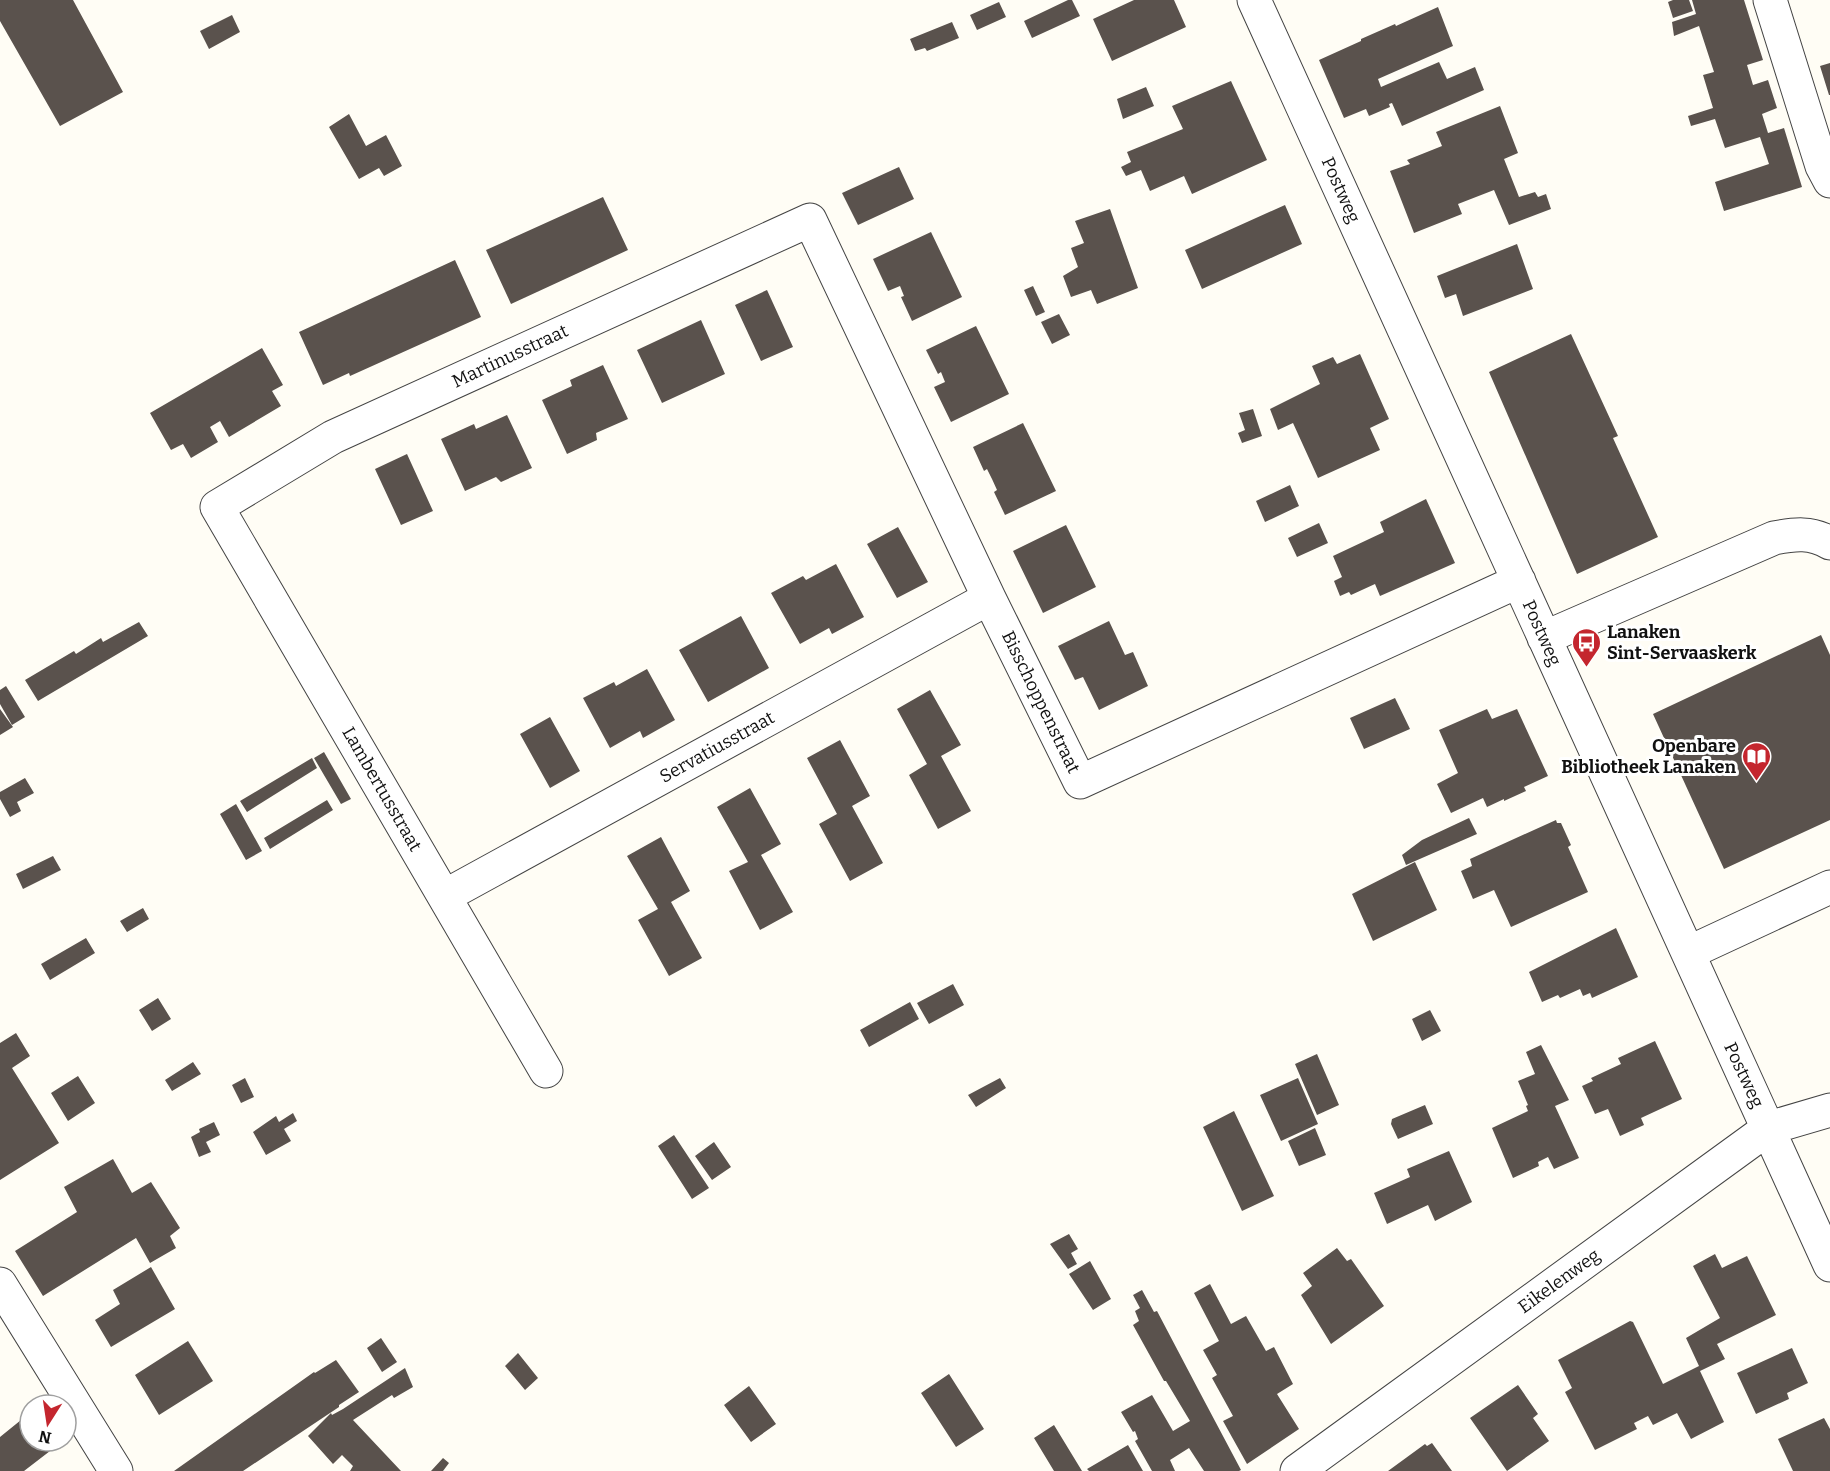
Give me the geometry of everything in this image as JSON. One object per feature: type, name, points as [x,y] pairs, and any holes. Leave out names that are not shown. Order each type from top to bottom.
[{"type":"street","name":"Postweg","points":[[1254,0],[1830,1265]]},
{"type":"street","points":[[1770,0],[1822,166],[1830,181]]},
{"type":"street","name":"Bisschoppenstraat","points":[[810,220],[989,598],[1080,782],[1519,581]]},
{"type":"street","name":"Martinusstraat","points":[[217,507],[333,437],[810,220]]},
{"type":"street","name":"Lambertusstraat","points":[[217,507],[546,1071]]},
{"type":"street","points":[[1544,638],[1774,538],[1798,534],[1819,536],[1830,543]]},
{"type":"street","name":"Servatiusstraat","points":[[445,896],[989,598]]},
{"type":"street","points":[[1688,953],[1830,887]]},
{"type":"street","name":"Eikelenweg","points":[[1297,1471],[1769,1128],[1830,1110]]},
{"type":"street","points":[[0,1284],[116,1471]]},
{"type":"building","points":[[0,0],[73,0],[123,92],[60,126],[0,21]]},
{"type":"building","points":[[1072,0],[1080,16],[1032,38],[1024,21]]},
{"type":"building","points":[[1134,0],[1174,0],[1186,27],[1112,61],[1093,19]]},
{"type":"building","points":[[1689,0],[1693,11],[1673,18],[1668,2]]},
{"type":"building","points":[[1692,0],[1744,0],[1763,60],[1747,65],[1753,85],[1768,80],[1777,108],[1762,114],[1768,133],[1784,128],[1802,187],[1724,211],[1715,182],[1769,164],[1760,137],[1725,148],[1715,119],[1691,126],[1688,116],[1713,108],[1703,75],[1714,72],[1699,26],[1674,36],[1672,22],[1696,14]]},
{"type":"building","points":[[999,2],[1006,17],[977,30],[970,15]]},
{"type":"building","points":[[1438,7],[1453,46],[1378,79],[1381,87],[1439,62],[1447,79],[1475,67],[1484,90],[1402,126],[1392,103],[1389,104],[1390,107],[1369,116],[1366,109],[1344,118],[1319,60],[1361,39]]},
{"type":"building","points":[[232,15],[240,32],[209,49],[200,31]]},
{"type":"building","points":[[952,22],[959,38],[927,51],[925,48],[915,51],[910,39]]},
{"type":"building","points":[[1830,63],[1830,95],[1829,95],[1820,66]]},
{"type":"building","points":[[1231,81],[1267,160],[1192,194],[1184,176],[1150,191],[1141,170],[1126,176],[1121,167],[1131,162],[1127,152],[1183,129],[1172,106]]},
{"type":"building","points":[[1146,87],[1154,106],[1123,119],[1117,99]]},
{"type":"building","points":[[1500,106],[1518,153],[1504,159],[1519,197],[1535,192],[1538,197],[1546,194],[1551,209],[1509,225],[1494,190],[1458,204],[1462,214],[1414,233],[1390,171],[1410,164],[1407,160],[1442,146],[1436,132]]},
{"type":"building","points":[[349,114],[366,146],[386,135],[402,166],[384,176],[379,168],[359,179],[329,127]]},
{"type":"building","points":[[899,167],[914,199],[858,225],[842,193]]},
{"type":"building","points":[[603,197],[628,250],[511,304],[486,250]]},
{"type":"building","points":[[1285,205],[1302,244],[1202,289],[1185,250]]},
{"type":"building","points":[[1110,209],[1138,288],[1097,304],[1091,290],[1071,297],[1063,276],[1078,267],[1071,248],[1084,243],[1075,221]]},
{"type":"building","points":[[931,232],[962,297],[912,321],[901,297],[904,296],[900,286],[888,291],[873,259]]},
{"type":"building","points":[[1517,244],[1533,289],[1463,316],[1456,294],[1445,298],[1437,276]]},
{"type":"building","points":[[455,260],[481,317],[350,376],[349,373],[323,385],[299,332]]},
{"type":"building","points":[[1033,286],[1045,312],[1036,316],[1024,290]]},
{"type":"building","points":[[767,290],[793,347],[761,361],[735,305]]},
{"type":"building","points":[[1059,314],[1070,335],[1052,344],[1041,322]]},
{"type":"building","points":[[701,320],[725,374],[662,403],[637,350]]},
{"type":"building","points":[[976,326],[1009,394],[951,422],[934,387],[945,382],[941,372],[938,374],[926,350]]},
{"type":"building","points":[[1571,334],[1618,436],[1613,438],[1658,537],[1577,574],[1489,372]]},
{"type":"building","points":[[262,348],[283,385],[272,391],[281,406],[229,437],[220,421],[210,427],[218,442],[191,458],[183,444],[171,450],[150,413]]},
{"type":"building","points":[[1360,354],[1389,419],[1370,428],[1380,450],[1318,478],[1293,423],[1278,430],[1270,409],[1320,384],[1312,366],[1333,357],[1337,364]]},
{"type":"building","points":[[603,365],[628,419],[596,433],[597,440],[567,454],[542,400],[572,386],[570,380]]},
{"type":"building","points":[[1253,409],[1262,436],[1242,443],[1238,433],[1245,430],[1239,413]]},
{"type":"building","points":[[507,415],[532,468],[501,482],[496,477],[465,491],[441,439],[474,424],[476,429]]},
{"type":"building","points":[[1023,423],[1056,491],[1005,515],[994,492],[997,490],[992,479],[987,469],[984,471],[973,447]]},
{"type":"building","points":[[407,454],[433,511],[401,525],[375,469]]},
{"type":"building","points":[[1290,485],[1299,506],[1265,522],[1256,501]]},
{"type":"building","points":[[1426,499],[1455,563],[1380,596],[1375,584],[1351,595],[1349,592],[1340,596],[1334,581],[1342,577],[1333,556],[1384,532],[1380,522]]},
{"type":"building","points":[[1319,523],[1328,543],[1297,557],[1288,538]]},
{"type":"building","points":[[1066,525],[1096,587],[1043,613],[1013,551]]},
{"type":"building","points":[[898,527],[928,582],[897,598],[867,544]]},
{"type":"building","points":[[836,564],[864,617],[832,634],[829,628],[800,644],[771,593],[803,576],[806,580]]},
{"type":"building","points":[[741,616],[769,668],[708,702],[679,650]]},
{"type":"building","points":[[1109,621],[1125,655],[1133,652],[1148,686],[1099,710],[1083,677],[1075,680],[1058,646]]},
{"type":"building","points":[[139,622],[148,636],[38,701],[25,680],[74,651],[76,654],[101,638],[103,642]]},
{"type":"building","name":"Openbare Bibliotheek Lanaken","points":[[1821,635],[1830,655],[1830,820],[1724,869],[1653,714]]},
{"type":"building","points":[[647,669],[675,720],[643,738],[640,731],[610,748],[583,698],[614,682],[616,686]]},
{"type":"building","points":[[6,686],[25,717],[12,725],[0,704],[0,690]]},
{"type":"building","points":[[930,690],[961,745],[941,756],[971,811],[938,829],[909,775],[927,764],[897,709]]},
{"type":"building","points":[[1395,698],[1410,729],[1364,749],[1350,718]]},
{"type":"building","points":[[0,709],[13,727],[0,735]]},
{"type":"building","points":[[1487,709],[1492,719],[1517,709],[1548,776],[1524,787],[1526,791],[1504,801],[1504,799],[1487,807],[1483,798],[1451,813],[1437,784],[1458,773],[1439,730]]},
{"type":"building","points":[[550,717],[580,771],[550,788],[520,734]]},
{"type":"building","points":[[840,740],[870,796],[852,806],[883,863],[850,881],[819,824],[837,814],[807,758]]},
{"type":"building","points":[[324,752],[351,799],[341,804],[314,758]]},
{"type":"building","points":[[312,758],[317,768],[247,812],[240,801]]},
{"type":"building","points":[[25,778],[34,793],[17,802],[21,811],[10,817],[0,799],[0,792]]},
{"type":"building","points":[[750,788],[781,844],[761,855],[793,912],[760,930],[729,871],[748,862],[717,807]]},
{"type":"building","points":[[327,800],[333,810],[270,849],[264,838]]},
{"type":"building","points":[[236,804],[262,851],[246,860],[220,814]]},
{"type":"building","points":[[1469,818],[1477,834],[1406,865],[1402,855],[1422,840]]},
{"type":"building","points":[[1556,820],[1557,823],[1561,823],[1571,845],[1568,847],[1588,892],[1511,927],[1494,890],[1473,899],[1461,871],[1472,866],[1470,859]]},
{"type":"building","points":[[661,837],[690,891],[671,902],[702,958],[669,976],[638,920],[658,909],[627,856]]},
{"type":"building","points":[[53,856],[61,870],[23,889],[16,874]]},
{"type":"building","points":[[1415,862],[1437,910],[1373,941],[1352,894]]},
{"type":"building","points":[[143,908],[149,919],[127,932],[120,921]]},
{"type":"building","points":[[1616,928],[1638,977],[1592,998],[1590,993],[1583,996],[1580,989],[1560,998],[1558,995],[1542,1002],[1529,972]]},
{"type":"building","points":[[86,938],[95,953],[50,980],[41,964]]},
{"type":"building","points":[[953,984],[964,1005],[929,1024],[917,1003]]},
{"type":"building","points":[[158,998],[171,1019],[152,1031],[139,1010]]},
{"type":"building","points":[[910,1002],[919,1019],[869,1047],[860,1030]]},
{"type":"building","points":[[1430,1010],[1441,1031],[1422,1041],[1412,1019]]},
{"type":"building","points":[[16,1033],[30,1056],[12,1068],[59,1143],[0,1180],[0,1043]]},
{"type":"building","points":[[1655,1041],[1682,1099],[1641,1118],[1644,1125],[1620,1136],[1608,1109],[1595,1114],[1582,1086],[1593,1081],[1591,1078],[1621,1064],[1618,1058]]},
{"type":"building","points":[[1541,1045],[1569,1100],[1555,1106],[1579,1158],[1554,1169],[1548,1157],[1538,1162],[1539,1166],[1513,1178],[1492,1128],[1528,1111],[1526,1106],[1528,1105],[1518,1081],[1535,1074],[1526,1052]]},
{"type":"building","points":[[1317,1054],[1339,1105],[1317,1115],[1295,1064]]},
{"type":"building","points":[[193,1062],[201,1074],[172,1091],[165,1080]]},
{"type":"building","points":[[78,1076],[95,1103],[68,1121],[51,1093]]},
{"type":"building","points":[[245,1078],[254,1097],[241,1103],[232,1085]]},
{"type":"building","points":[[1000,1078],[1006,1088],[976,1107],[968,1095]]},
{"type":"building","points":[[1298,1078],[1318,1124],[1281,1141],[1260,1095]]},
{"type":"building","points":[[1425,1105],[1433,1124],[1398,1139],[1391,1124],[1392,1119]]},
{"type":"building","points":[[1234,1111],[1274,1196],[1242,1211],[1203,1127]]},
{"type":"building","points":[[293,1113],[297,1121],[284,1129],[291,1141],[266,1155],[253,1132],[276,1116],[279,1122]]},
{"type":"building","points":[[214,1122],[220,1135],[206,1142],[211,1152],[199,1157],[191,1137],[200,1132],[199,1129]]},
{"type":"building","points":[[1315,1128],[1326,1155],[1299,1166],[1288,1141]]},
{"type":"building","points":[[674,1135],[709,1188],[692,1199],[658,1146]]},
{"type":"building","points":[[714,1142],[731,1167],[712,1180],[695,1156]]},
{"type":"building","points":[[1449,1151],[1472,1202],[1435,1221],[1428,1205],[1387,1224],[1374,1193],[1410,1177],[1407,1169]]},
{"type":"building","points":[[113,1159],[132,1193],[151,1182],[180,1228],[170,1236],[176,1248],[150,1263],[136,1238],[43,1296],[15,1251],[77,1212],[64,1187]]},
{"type":"building","points":[[1069,1234],[1078,1249],[1071,1253],[1077,1264],[1068,1269],[1050,1244]]},
{"type":"building","points":[[1337,1248],[1347,1261],[1351,1259],[1384,1306],[1331,1344],[1301,1295],[1312,1286],[1303,1273]]},
{"type":"building","points":[[1715,1254],[1722,1268],[1747,1256],[1776,1315],[1717,1344],[1725,1359],[1700,1371],[1724,1422],[1691,1439],[1677,1413],[1653,1425],[1648,1416],[1634,1423],[1637,1429],[1595,1450],[1565,1392],[1572,1388],[1558,1360],[1630,1321],[1633,1322],[1663,1384],[1699,1366],[1686,1338],[1720,1318],[1693,1266]]},
{"type":"building","points":[[1090,1261],[1111,1299],[1093,1310],[1069,1274]]},
{"type":"building","points":[[151,1267],[175,1309],[111,1347],[95,1320],[120,1304],[113,1290]]},
{"type":"building","points":[[1210,1284],[1231,1324],[1246,1316],[1266,1351],[1274,1347],[1293,1384],[1277,1394],[1299,1429],[1247,1464],[1223,1421],[1233,1416],[1212,1378],[1217,1375],[1203,1350],[1219,1341],[1194,1293]]},
{"type":"building","points":[[1142,1290],[1154,1312],[1157,1311],[1241,1470],[1204,1471],[1189,1448],[1170,1460],[1175,1471],[1152,1471],[1135,1441],[1138,1439],[1135,1431],[1133,1432],[1121,1412],[1152,1395],[1173,1431],[1190,1421],[1164,1381],[1133,1325],[1139,1321],[1135,1311],[1140,1308],[1133,1295]]},
{"type":"building","points":[[381,1338],[397,1362],[382,1372],[367,1348]]},
{"type":"building","points":[[188,1341],[213,1381],[159,1415],[135,1375]]},
{"type":"building","points":[[1792,1348],[1808,1383],[1787,1393],[1789,1399],[1756,1414],[1737,1373]]},
{"type":"building","points":[[518,1353],[538,1378],[525,1390],[505,1366]]},
{"type":"building","points":[[336,1360],[359,1392],[339,1407],[243,1471],[174,1471],[314,1372]]},
{"type":"building","points":[[405,1368],[413,1387],[394,1398],[392,1395],[353,1420],[401,1471],[350,1471],[353,1466],[342,1455],[333,1464],[308,1436],[331,1413],[332,1415],[343,1409]]},
{"type":"building","points":[[949,1374],[984,1429],[956,1447],[921,1393]]},
{"type":"building","points":[[1518,1385],[1538,1414],[1533,1418],[1549,1441],[1507,1471],[1470,1418]]},
{"type":"building","points":[[749,1386],[776,1424],[751,1442],[724,1405]]},
{"type":"building","points":[[1824,1418],[1830,1429],[1830,1471],[1793,1471],[1778,1439]]},
{"type":"building","points":[[18,1422],[18,1453],[47,1453],[24,1471],[0,1471],[0,1437]]},
{"type":"building","points":[[1054,1425],[1082,1471],[1054,1471],[1034,1438]]},
{"type":"building","points":[[1432,1443],[1452,1471],[1388,1471],[1425,1444],[1427,1446]]},
{"type":"building","points":[[1128,1445],[1143,1471],[1089,1471],[1087,1469]]},
{"type":"building","points":[[443,1458],[449,1463],[443,1471],[431,1471]]},
{"type":"place","name":"Lanaken Sint-Servaaskerk","points":[[1586,668]]},
{"type":"place","name":"Openbare Bibliotheek Lanaken","points":[[1757,782]]}]
